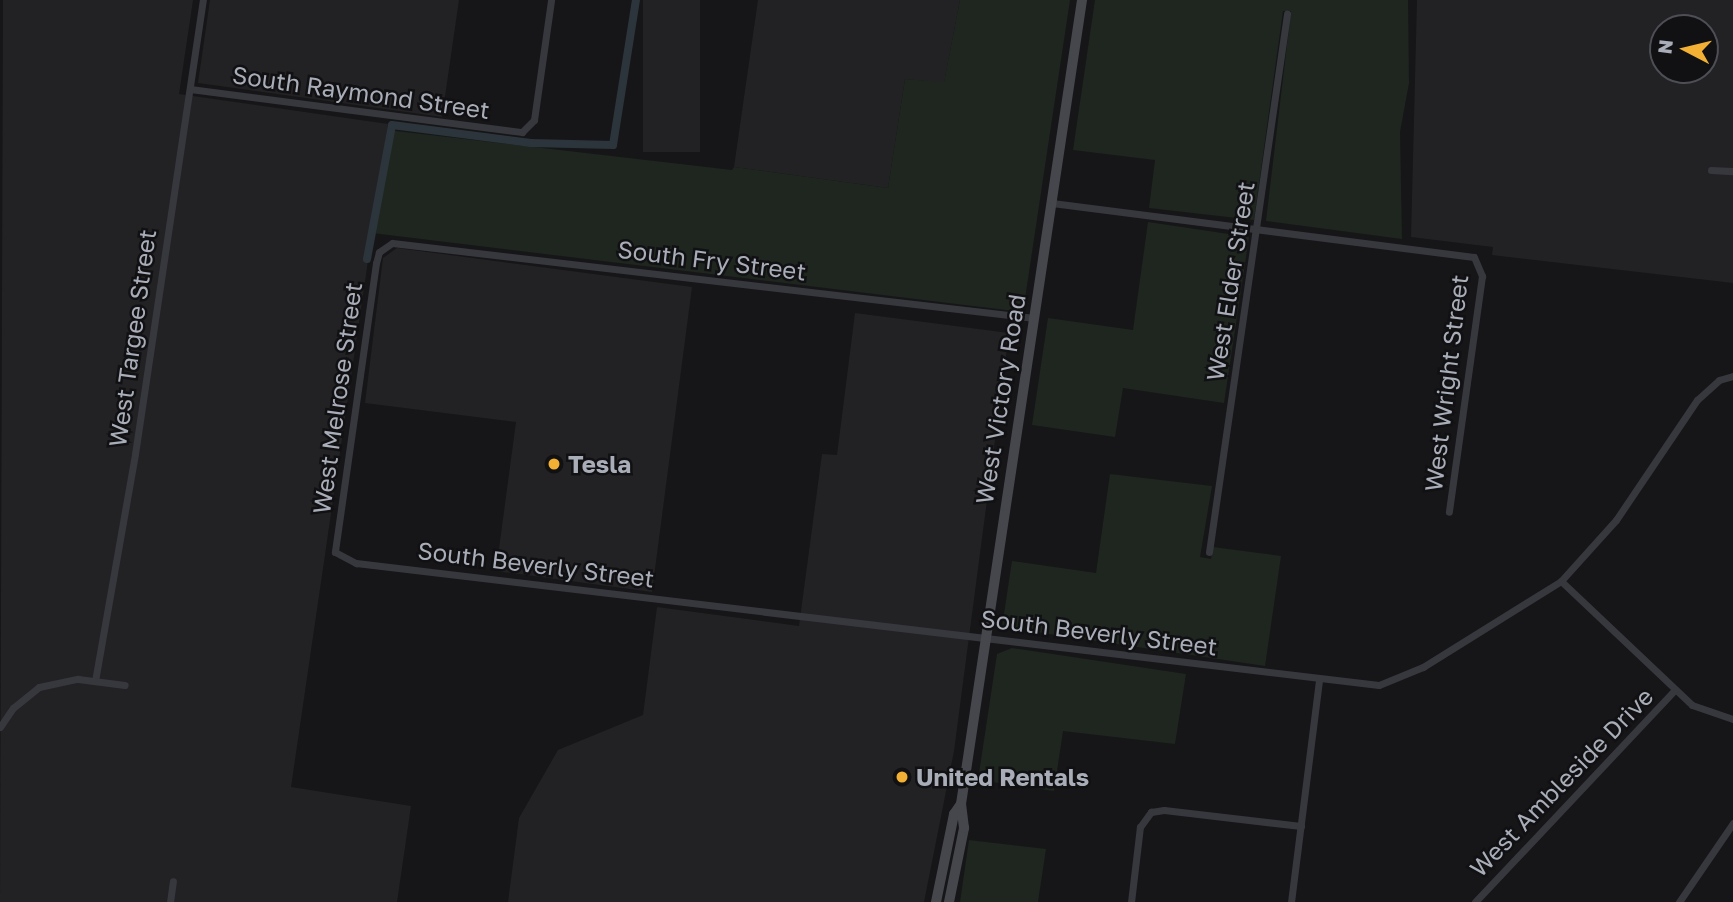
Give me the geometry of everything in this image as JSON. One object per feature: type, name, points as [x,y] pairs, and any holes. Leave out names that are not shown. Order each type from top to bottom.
[{"type":"main road","name":"West Victory Road","points":[[949,902],[964,828],[961,804],[1082,0]]},
{"type":"main road","name":"West Victory Road","points":[[936,902],[954,814],[961,804]]},
{"type":"main road","name":"West Victory Road","points":[[949,841],[954,845],[952,884]]},
{"type":"street","name":"West Targee Street","points":[[95,681],[203,0]]},
{"type":"street","name":"South Raymond Street","points":[[190,89],[517,132],[527,130],[534,120],[551,0]]},
{"type":"street","name":"West Elder Street","points":[[1209,552],[1287,15]]},
{"type":"street","points":[[1711,170],[1733,171]]},
{"type":"street","points":[[1052,204],[1258,228]]},
{"type":"street","name":"West Wright Street","points":[[1258,228],[1470,256],[1478,260],[1482,276],[1449,512]]},
{"type":"street","name":"South Fry Street","points":[[385,247],[399,243],[1034,318]]},
{"type":"street","name":"West Melrose Street","points":[[338,557],[334,546],[376,263],[385,247]]},
{"type":"street","name":"South Beverly Street","points":[[338,557],[356,563],[1319,680],[1379,685],[1401,679],[1561,581],[1616,520],[1696,400],[1719,380],[1733,376]]},
{"type":"street","points":[[1561,581],[1675,690],[1705,712],[1733,719]]},
{"type":"street","points":[[0,727],[13,708],[39,687],[78,679],[125,685]]},
{"type":"street","points":[[1291,902],[1319,680]]},
{"type":"street","name":"West Ambleside Drive","points":[[1475,902],[1675,690]]},
{"type":"street","points":[[1131,902],[1140,827],[1151,813],[1164,810],[1301,826]]},
{"type":"street","points":[[1679,902],[1733,823]]},
{"type":"street","points":[[170,902],[173,881]]},
{"type":"shaded area","points":[[3,0],[193,0],[179,94],[388,124],[291,787],[411,806],[397,902],[0,902]]},
{"type":"shaded area","points":[[210,0],[459,0],[442,117],[198,83]]},
{"type":"shaded area","points":[[643,0],[700,0],[700,152],[643,152]]},
{"type":"shaded area","points":[[758,0],[960,0],[944,83],[905,79],[888,188],[734,167]]},
{"type":"shaded area","points":[[960,0],[1070,0],[1023,312],[372,233],[387,130],[732,170],[734,167],[888,188],[905,79],[944,82]]},
{"type":"shaded area","points":[[1095,0],[1408,0],[1409,83],[1400,132],[1402,239],[1266,221],[1291,11],[1283,11],[1254,220],[1149,208],[1155,160],[1073,150]]},
{"type":"shaded area","points":[[1417,0],[1733,0],[1733,283],[1492,255],[1493,247],[1411,237]]},
{"type":"shaded area","points":[[1148,222],[1249,237],[1224,403],[1123,388],[1115,437],[1032,425],[1048,318],[1133,330]]},
{"type":"shaded area","points":[[397,248],[692,287],[652,592],[496,571],[516,422],[365,403],[383,258]]},
{"type":"shaded area","points":[[855,313],[1009,333],[954,751],[924,902],[508,902],[519,818],[558,750],[643,715],[657,607],[799,626],[822,454],[837,455]]},
{"type":"shaded area","points":[[1110,474],[1212,486],[1200,557],[1211,559],[1213,547],[1281,556],[1265,666],[1002,627],[1012,561],[1096,573]]},
{"type":"shaded area","points":[[1012,648],[1186,674],[1175,744],[1063,731],[1054,791],[978,780],[997,654]]},
{"type":"shaded area","points":[[969,840],[1046,849],[1038,902],[960,902]]},
{"type":"waterway","points":[[367,259],[392,125],[531,143],[613,145],[636,0]]},
{"type":"place","name":"Tesla","points":[[554,464]]},
{"type":"place","name":"United Rentals","points":[[902,777]]}]
